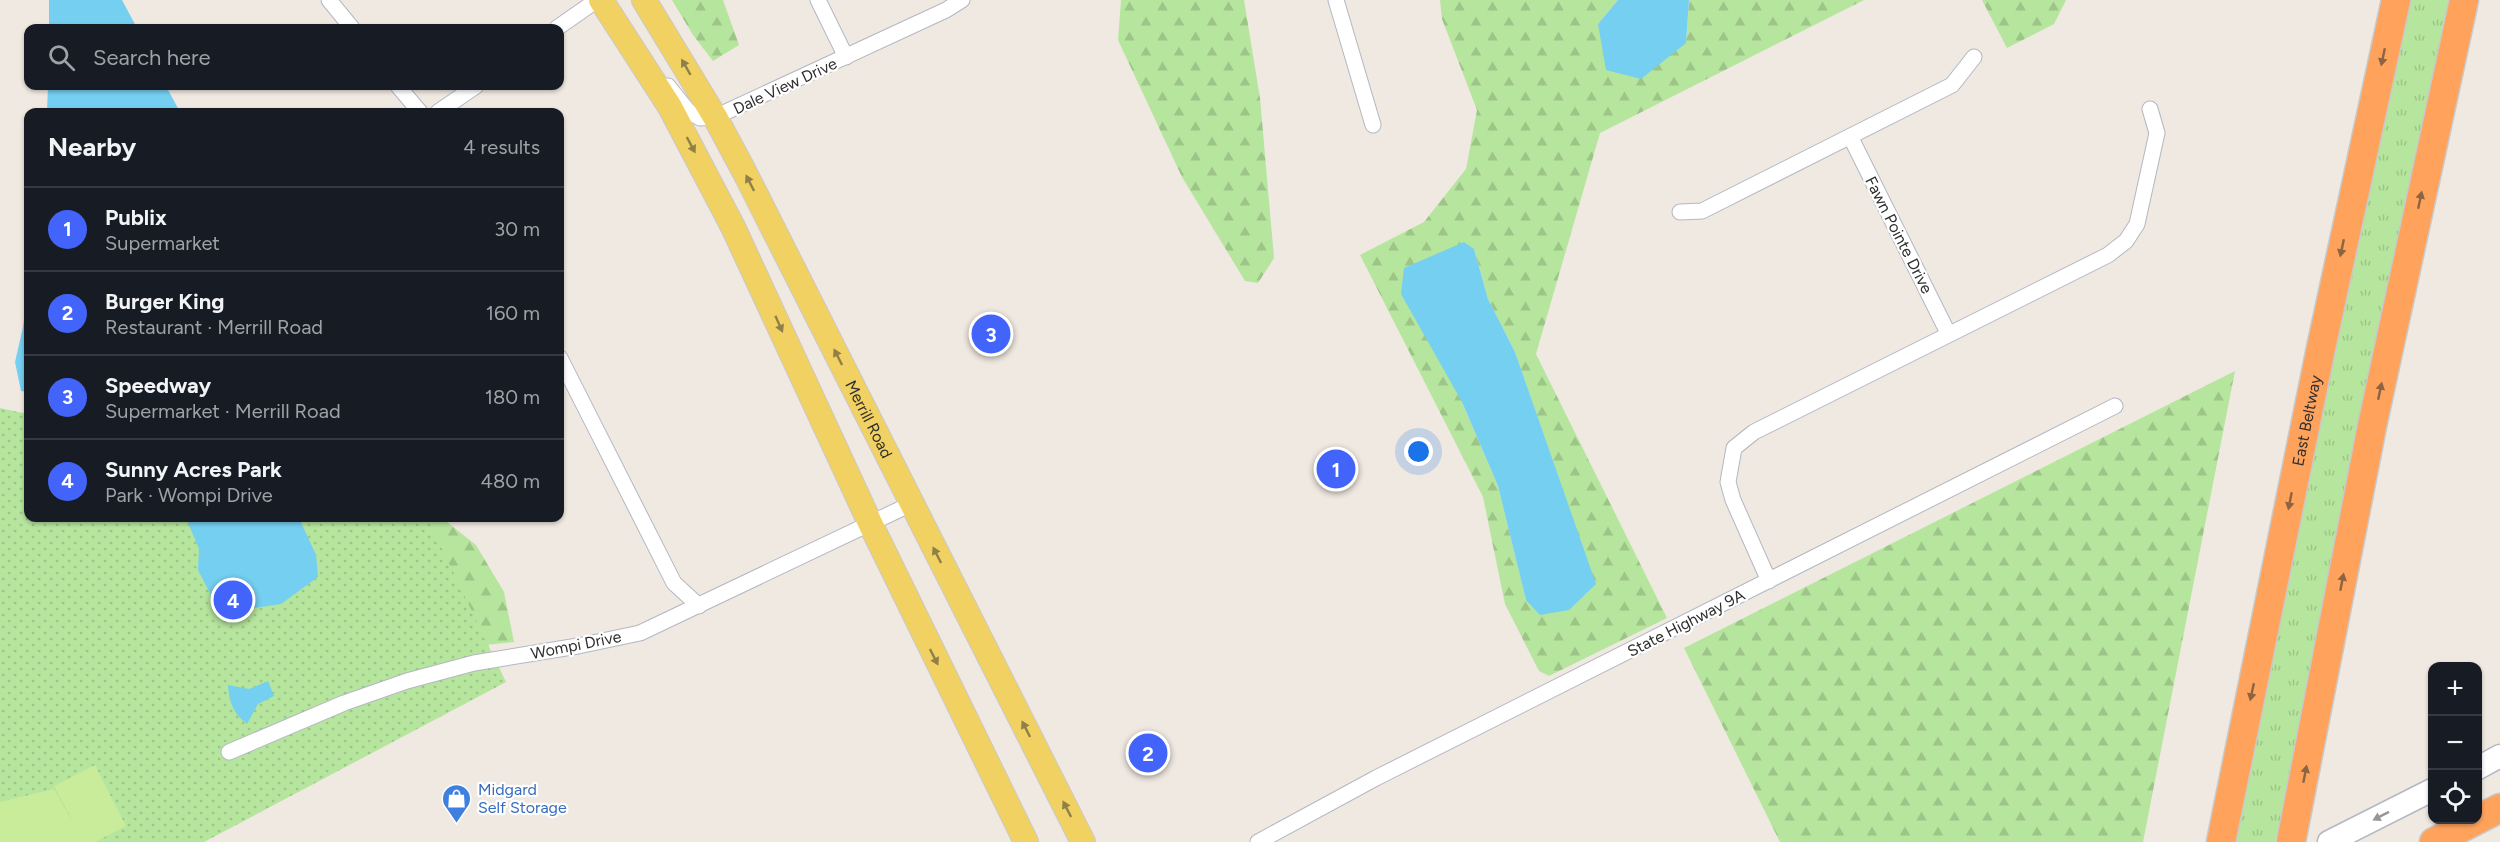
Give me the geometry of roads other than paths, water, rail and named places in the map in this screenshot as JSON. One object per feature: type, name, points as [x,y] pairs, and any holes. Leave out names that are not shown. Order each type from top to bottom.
[{"type":"highway","name":"East Beltway","points":[[2221,842],[2323,337],[2396,0]]},
{"type":"highway","points":[[2292,837],[2373,426],[2464,0]]},
{"type":"highway","points":[[2434,842],[2500,808]]},
{"type":"main road","points":[[599,0],[629,41],[670,107],[734,227],[870,523],[1026,842]]},
{"type":"main road","name":"Merrill Road","points":[[644,0],[716,117],[1083,842]]},
{"type":"main road","points":[[973,736],[1038,842]]},
{"type":"street","points":[[329,0],[349,24]]},
{"type":"street","points":[[563,24],[599,0]]},
{"type":"street","points":[[818,0],[846,57]]},
{"type":"street","name":"Dale View Drive","points":[[629,41],[688,111],[700,118],[716,117],[946,10],[962,0]]},
{"type":"street","points":[[1336,0],[1372,125]]},
{"type":"street","points":[[1680,212],[1702,211],[1851,138],[1952,85],[1974,57]]},
{"type":"street","points":[[401,90],[417,108]]},
{"type":"street","points":[[444,108],[470,90]]},
{"type":"street","points":[[1769,581],[1733,500],[1728,482],[1734,448],[1754,432],[2108,255],[2126,241],[2137,224],[2157,134],[2150,108]]},
{"type":"street","name":"Fawn Pointe Drive","points":[[1851,138],[1948,333]]},
{"type":"street","points":[[564,366],[674,583],[699,606]]},
{"type":"street","name":"State Highway 9A","points":[[1258,842],[1376,778],[2115,406]]},
{"type":"street","name":"Wompi Drive","points":[[229,752],[344,703],[407,681],[474,663],[640,633],[911,504]]},
{"type":"street","points":[[2482,766],[2500,756]]},
{"type":"street","points":[[2329,842],[2428,792]]},
{"type":"water","points":[[49,0],[122,0],[135,24],[49,24]]},
{"type":"water","points":[[1618,0],[1689,0],[1686,43],[1641,79],[1606,70],[1598,24]]},
{"type":"water","points":[[48,90],[168,90],[178,108],[47,108]]},
{"type":"water","points":[[1464,242],[1474,249],[1488,299],[1515,352],[1596,584],[1569,610],[1540,615],[1526,600],[1498,486],[1462,402],[1401,294],[1404,268]]},
{"type":"water","points":[[24,319],[24,391],[21,391],[15,362]]},
{"type":"water","points":[[188,522],[301,522],[316,555],[318,577],[281,604],[255,608],[213,599],[198,570],[199,549]]},
{"type":"water","points":[[268,681],[274,696],[258,704],[247,724],[238,716],[233,707],[228,685],[249,689]]},
{"type":"place","name":"Speedway","points":[[991,334]]},
{"type":"place","name":"Publix","points":[[1336,469]]},
{"type":"place","name":"Sunny Acres Park","points":[[233,600]]},
{"type":"place","name":"Burger King","points":[[1148,753]]},
{"type":"place","name":"Midgard Self Storage","points":[[457,824]]}]
